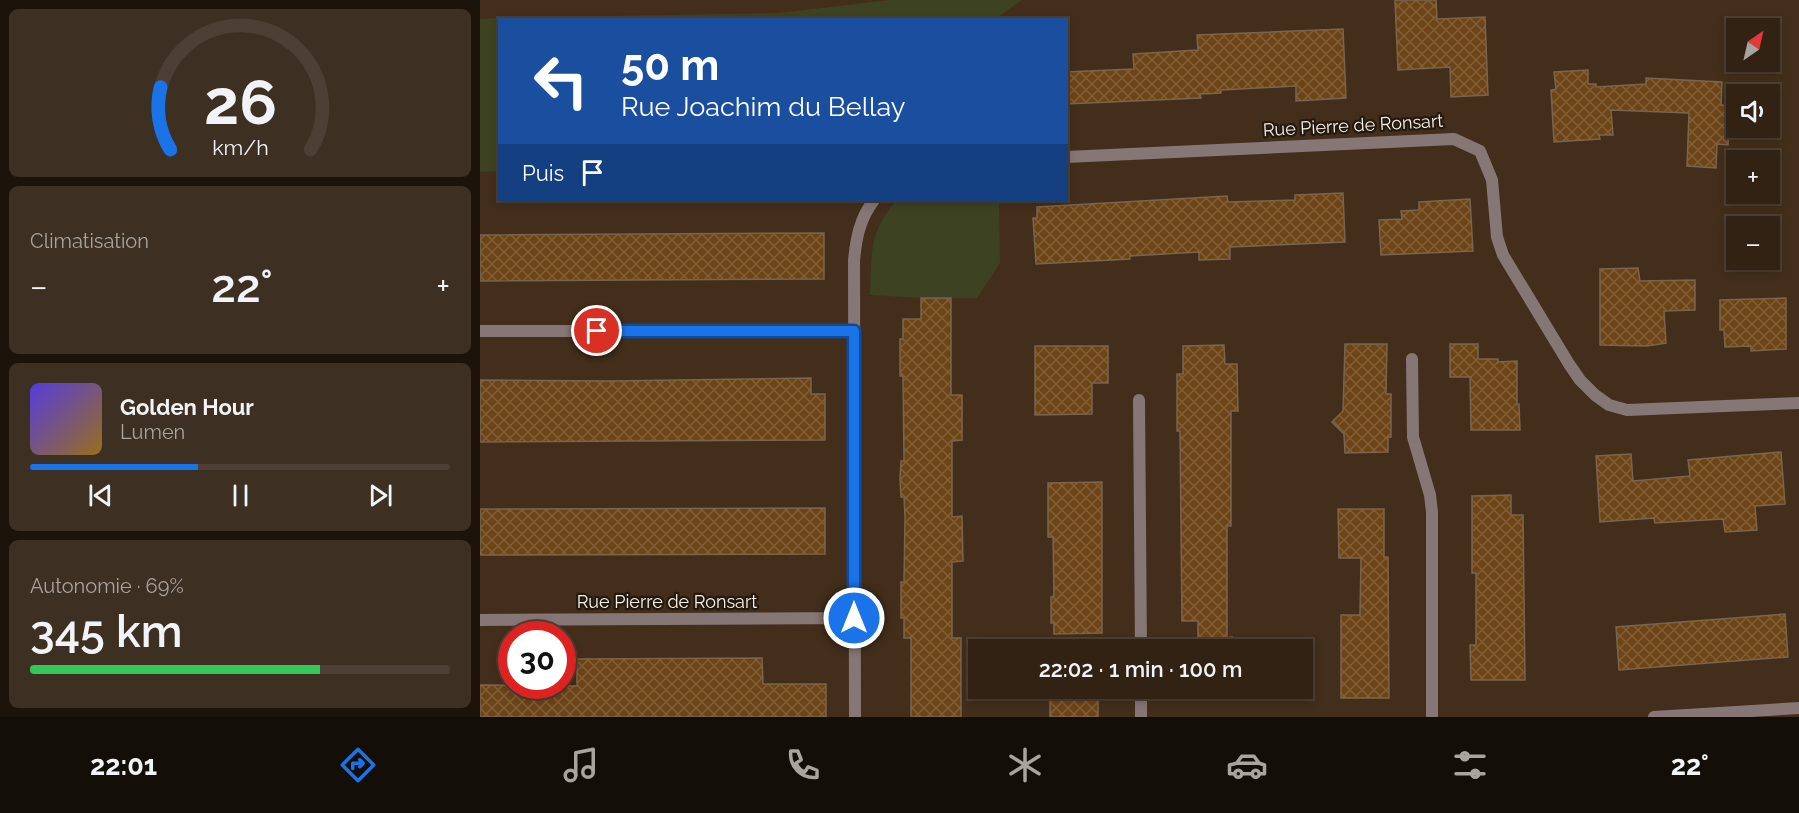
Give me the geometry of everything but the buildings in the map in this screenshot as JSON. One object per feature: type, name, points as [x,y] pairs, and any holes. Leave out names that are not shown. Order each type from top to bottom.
[{"type":"street","name":"Rue Pierre de Ronsart","points":[[1068,157],[1455,139],[1480,151],[1492,180],[1497,237],[1503,255],[1569,364],[1595,395],[1609,405],[1627,410],[1799,404]]},
{"type":"street","points":[[855,717],[854,331],[856,241],[860,225],[873,201]]},
{"type":"street","points":[[480,331],[854,331]]},
{"type":"street","points":[[1412,359],[1413,437],[1430,495],[1432,512],[1432,717]]},
{"type":"street","points":[[1139,400],[1141,639]]},
{"type":"street","name":"Rue Pierre de Ronsart","points":[[480,620],[854,618]]},
{"type":"street","points":[[1141,699],[1141,717]]},
{"type":"street","points":[[1654,717],[1799,708]]},
{"type":"green space","points":[[890,0],[1022,0],[996,18],[779,18],[778,13]]},
{"type":"green space","points":[[778,13],[779,18],[500,18]]},
{"type":"green space","points":[[498,18],[498,171],[480,172],[480,19]]},
{"type":"green space","points":[[896,201],[999,201],[1000,263],[977,298],[870,295],[873,244],[876,233]]},
{"type":"route","points":[[597,331],[854,331],[854,618]]}]
